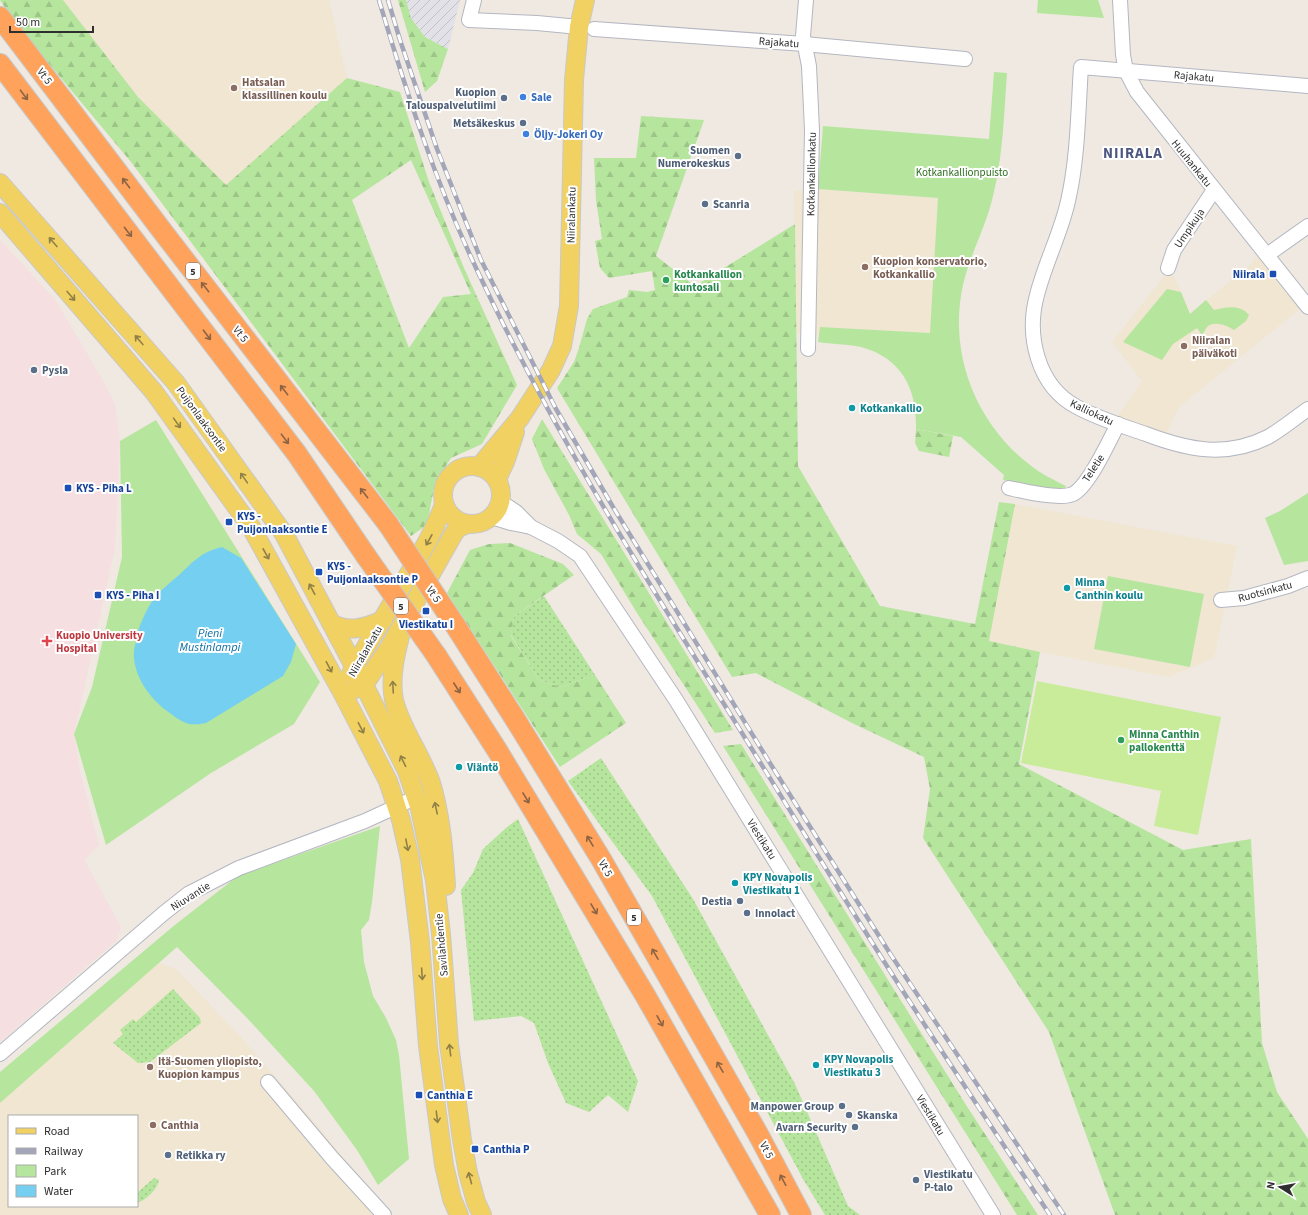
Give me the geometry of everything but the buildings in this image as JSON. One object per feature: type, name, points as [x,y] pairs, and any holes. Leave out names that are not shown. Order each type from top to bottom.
[{"type":"highway","name":"Vt 5","points":[[0,17],[163,232],[388,524],[515,719],[601,859],[758,1134],[801,1215]]},
{"type":"highway","name":"5","points":[[0,64],[297,454],[366,556],[436,655],[501,756],[645,995],[770,1215]]},
{"type":"main road","name":"Niiralankatu","points":[[479,467],[520,418],[551,370],[559,354],[567,320],[570,299],[574,80],[586,28],[585,0]]},
{"type":"main road","name":"Puijonlaaksontie","points":[[0,183],[186,395],[284,534],[364,685]]},
{"type":"main road","name":"Puijonlaaksontie","points":[[0,213],[154,392],[227,492],[251,527],[343,694]]},
{"type":"main road","name":"Niiralankatu","points":[[497,479],[505,462],[510,442],[520,418]]},
{"type":"main road","points":[[465,467],[479,467],[492,473],[497,479],[502,491],[497,510],[482,523],[467,524],[450,515],[444,504],[443,490],[450,476],[465,467]]},
{"type":"main road","name":"Niiralankatu","points":[[343,694],[354,666],[383,620],[430,539],[439,520],[444,504]]},
{"type":"main road","name":"Niiralankatu","points":[[343,694],[364,685],[403,624],[448,541],[458,528],[467,524]]},
{"type":"main road","points":[[331,623],[341,627],[355,629],[368,627],[383,620]]},
{"type":"main road","points":[[403,624],[398,642],[393,677],[394,699],[400,716],[419,754],[431,784],[438,818],[444,859],[446,887],[445,987]]},
{"type":"main road","name":"Savilahdentie","points":[[364,685],[407,771],[417,797],[425,828],[435,881],[441,934],[449,1044],[462,1140],[468,1173],[476,1202],[482,1215]]},
{"type":"main road","name":"Savilahdentie","points":[[343,694],[388,781],[398,807],[410,859],[420,942],[428,1046],[444,1165],[458,1215]]},
{"type":"street","name":"Rajakatu","points":[[474,0],[469,20],[804,44],[965,59]]},
{"type":"street","name":"Kotkankallionkatu","points":[[806,0],[803,36],[809,66],[811,123],[808,349]]},
{"type":"street","name":"Huuhankatu","points":[[1120,0],[1123,55],[1126,70],[1140,98],[1308,306]]},
{"type":"street","name":"Rajakatu","points":[[1081,67],[1308,86]]},
{"type":"street","name":"Kalliokatu","points":[[1081,67],[1075,152],[1068,202],[1037,293],[1033,313],[1033,340],[1039,363],[1044,373],[1058,392],[1066,400],[1077,407],[1163,441],[1193,448],[1221,450],[1244,446],[1269,436],[1308,409]]},
{"type":"street","name":"Umpikuja","points":[[1168,268],[1174,250],[1214,190]]},
{"type":"street","points":[[1267,255],[1308,226]]},
{"type":"street","name":"Teletie","points":[[1008,488],[1054,496],[1072,494],[1086,481],[1099,462],[1118,424]]},
{"type":"street","name":"Viestikatu","points":[[497,510],[511,523],[531,527],[558,541],[580,556],[676,700],[993,1215]]},
{"type":"street","name":"Ruotsinkatu","points":[[1221,600],[1244,598],[1288,586],[1308,578]]},
{"type":"street","name":"Niuvantie","points":[[0,1054],[188,894],[238,868],[365,821],[417,797]]},
{"type":"street","points":[[268,1082],[328,1153],[384,1215]]},
{"type":"shaded area","name":"Hatsalan klassillinen koulu","points":[[63,0],[329,0],[347,78],[226,185],[138,97]]},
{"type":"shaded area","points":[[406,0],[460,0],[448,49],[425,37],[411,18]]},
{"type":"shaded area","name":"Kuopion konservatorio, Kotkankallio","points":[[818,189],[938,198],[931,333],[821,327],[820,335],[797,334],[794,191]]},
{"type":"shaded area","name":"Kuopio University Hospital","points":[[0,240],[56,301],[115,404],[120,441],[115,548],[74,734],[80,772],[99,845],[84,860],[121,927],[117,940],[0,1042]]},
{"type":"shaded area","name":"Niiralan päiväkoti","points":[[1258,255],[1301,308],[1178,408],[1167,433],[1116,418],[1142,381],[1112,342],[1165,275],[1174,275],[1190,314],[1251,264]]},
{"type":"shaded area","points":[[1015,504],[1237,546],[1214,658],[1168,677],[989,642]]},
{"type":"shaded area","name":"Itä-Suomen yliopisto, Kuopion kampus","points":[[154,961],[176,969],[241,1037],[367,1186],[378,1215],[0,1215],[0,1098]]},
{"type":"green space","points":[[0,0],[63,0],[138,97],[226,185],[347,78],[400,92],[429,182],[464,268],[517,385],[482,444],[451,458],[435,483],[427,525],[411,536],[131,162],[15,23]],"holes":[[[411,160],[471,294],[443,297],[409,348],[352,200]]]},
{"type":"green space","points":[[398,0],[406,0],[411,18],[425,37],[448,49],[437,81],[425,92]]},
{"type":"green space","points":[[1038,0],[1098,0],[1104,18],[1037,13]]},
{"type":"green space","name":"Kotkankallionpuisto","points":[[994,72],[1007,73],[1001,150],[990,207],[963,285],[959,310],[959,335],[963,360],[970,384],[994,429],[1011,448],[1030,465],[1043,474],[1066,486],[1063,491],[1003,480],[1004,475],[961,437],[916,429],[914,401],[910,388],[897,367],[875,352],[861,347],[818,342],[820,327],[930,333],[938,198],[818,189],[823,126],[989,139]]},
{"type":"green space","points":[[641,116],[704,120],[656,256],[695,286],[795,224],[798,466],[880,606],[975,624],[999,502],[1015,504],[989,641],[1040,652],[1019,764],[1183,850],[1251,839],[1262,1043],[1277,1092],[1308,1139],[1308,1215],[1115,1215],[1049,1032],[923,838],[930,789],[924,757],[852,723],[756,673],[732,677],[557,388],[574,362],[587,319],[593,309],[627,297],[629,290],[647,292],[655,290],[652,271],[609,278],[600,268],[595,241],[602,239],[596,200],[594,158],[636,158]]},
{"type":"green space","points":[[1167,289],[1181,292],[1190,314],[1206,300],[1214,310],[1233,307],[1242,309],[1249,315],[1246,321],[1234,330],[1225,325],[1214,324],[1208,326],[1202,335],[1197,328],[1173,344],[1162,360],[1123,342]]},
{"type":"green space","points":[[542,419],[733,730],[715,733],[637,613],[601,554],[577,534],[569,515],[544,469],[532,439]]},
{"type":"green space","points":[[156,420],[320,682],[294,724],[211,773],[106,845],[74,734],[92,687],[122,557],[120,441]]},
{"type":"green space","points":[[916,429],[953,436],[949,457],[919,451],[915,443]]},
{"type":"green space","points":[[1308,493],[1308,561],[1284,565],[1265,518],[1280,511]]},
{"type":"green space","points":[[510,543],[563,564],[574,575],[514,616],[511,636],[539,680],[560,687],[595,675],[626,723],[560,767],[447,593],[470,550],[489,544]]},
{"type":"green space","points":[[1108,576],[1204,594],[1190,667],[1094,649]]},
{"type":"green space","points":[[544,596],[595,675],[560,687],[539,680],[511,635],[514,616]]},
{"type":"green space","name":"Minna Canthin pallokenttä","points":[[1037,681],[1221,717],[1198,835],[1154,826],[1161,791],[1021,763]]},
{"type":"green space","points":[[741,744],[966,1105],[1038,1215],[1017,1215],[723,746]]},
{"type":"green space","points":[[601,758],[693,899],[795,1084],[848,1206],[860,1215],[825,1215],[803,1179],[652,896],[568,781]]},
{"type":"green space","points":[[518,819],[638,1081],[628,1112],[608,1095],[589,1112],[566,1103],[548,1063],[534,1023],[521,1016],[474,1021],[461,890],[473,873],[483,849]]},
{"type":"green space","points":[[380,826],[369,920],[361,930],[364,962],[373,996],[386,1018],[396,1040],[399,1055],[409,1159],[378,1185],[357,1150],[314,1091],[248,1019],[177,947],[0,1103],[0,1072],[176,924],[238,876]]},
{"type":"green space","points":[[173,989],[200,1018],[201,1023],[150,1062],[138,1063],[113,1043],[123,1034],[120,1030],[133,1019],[136,1022]]},
{"type":"green space","points":[[154,1178],[159,1180],[154,1191],[138,1203],[138,1192]]},
{"type":"water","name":"Pieni Mustinlampi","points":[[222,547],[241,558],[296,644],[291,662],[283,676],[206,723],[189,724],[181,721],[167,711],[155,701],[145,688],[135,666],[135,647],[139,628],[153,599],[203,554]]},
{"type":"railway","points":[[379,0],[423,137],[448,204],[477,270],[536,387],[634,558],[848,904],[987,1121],[1050,1215]]},
{"type":"railway","points":[[388,0],[437,149],[481,260],[556,409],[613,507],[768,760],[891,955],[1064,1215]]},
{"type":"place","name":"Hatsalan klassillinen koulu","points":[[234,88]]},
{"type":"place","name":"Sale","points":[[523,97]]},
{"type":"place","name":"Kuopion Talouspalvelutiimi","points":[[504,98]]},
{"type":"place","name":"Metsäkeskus","points":[[523,123]]},
{"type":"place","name":"Öljy-Jokeri Oy","points":[[526,134]]},
{"type":"place","name":"Suomen Numerokeskus","points":[[738,156]]},
{"type":"place","name":"Scanria","points":[[705,204]]},
{"type":"place","name":"Kuopion konservatorio, Kotkankallio","points":[[865,267]]},
{"type":"place","name":"Niirala","points":[[1273,274]]},
{"type":"place","name":"Kotkankallion kuntosali","points":[[666,280]]},
{"type":"place","name":"Niiralan päiväkoti","points":[[1184,346]]},
{"type":"place","name":"Pysla","points":[[34,370]]},
{"type":"place","name":"Kotkankallio","points":[[852,408]]},
{"type":"place","name":"KYS - Piha L","points":[[68,488]]},
{"type":"place","name":"KYS - Puijonlaaksontie E","points":[[229,522]]},
{"type":"place","name":"KYS - Puijonlaaksontie P","points":[[319,572]]},
{"type":"place","name":"Minna Canthin koulu","points":[[1067,588]]},
{"type":"place","name":"KYS - Piha I","points":[[98,595]]},
{"type":"place","name":"Viestikatu I","points":[[426,611]]},
{"type":"place","name":"Kuopio University Hospital","points":[[47,641]]},
{"type":"place","name":"Minna Canthin pallokenttä","points":[[1121,740]]},
{"type":"place","name":"Viäntö","points":[[459,767]]},
{"type":"place","name":"KPY Novapolis Viestikatu 1","points":[[735,883]]},
{"type":"place","name":"Destia","points":[[740,901]]},
{"type":"place","name":"Innolact","points":[[747,913]]},
{"type":"place","name":"KPY Novapolis Viestikatu 3","points":[[816,1065]]},
{"type":"place","name":"Itä-Suomen yliopisto, Kuopion kampus","points":[[150,1067]]},
{"type":"place","name":"Canthia E","points":[[419,1095]]},
{"type":"place","name":"Manpower Group","points":[[842,1106]]},
{"type":"place","name":"Skanska","points":[[849,1115]]},
{"type":"place","name":"Canthia","points":[[153,1125]]},
{"type":"place","name":"Avarn Security","points":[[855,1127]]},
{"type":"place","name":"Canthia P","points":[[475,1149]]},
{"type":"place","name":"Retikka ry","points":[[168,1155]]},
{"type":"place","name":"Viestikatu P-talo","points":[[916,1180]]},
{"type":"district","name":"NIIRALA","points":[[1133,153]]}]
